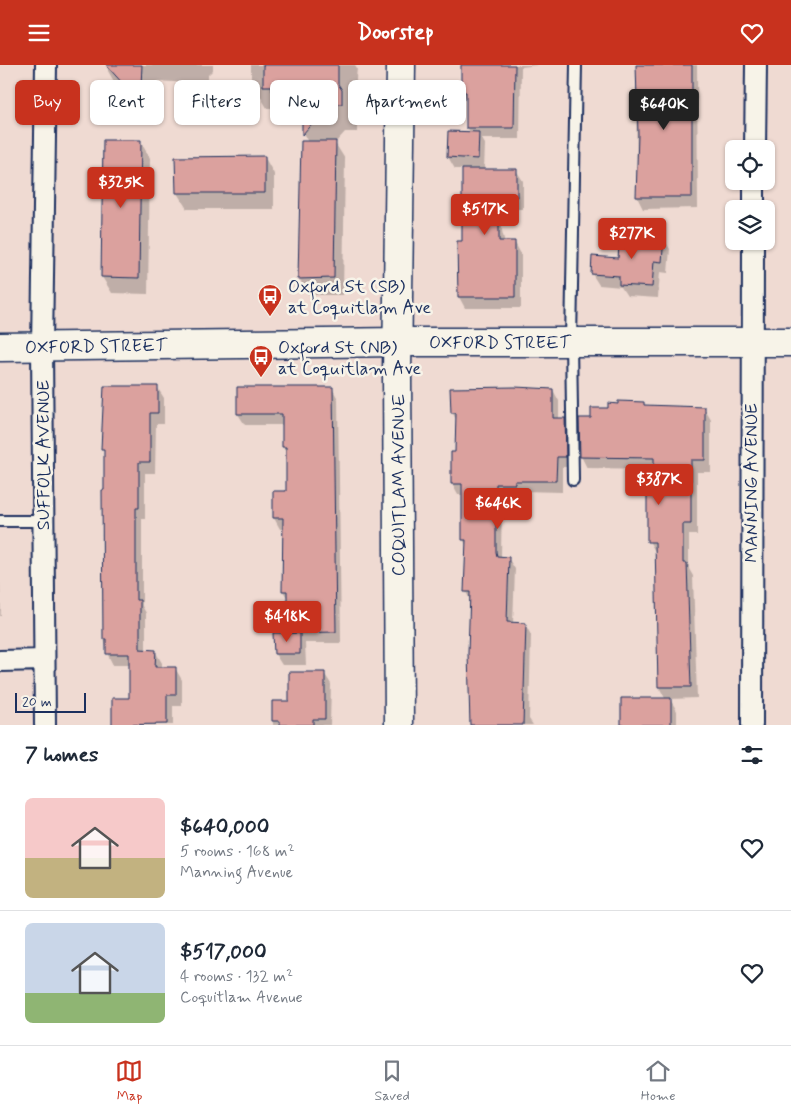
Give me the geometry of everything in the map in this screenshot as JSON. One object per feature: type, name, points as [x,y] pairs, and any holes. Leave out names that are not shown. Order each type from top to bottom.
[{"type":"main road","name":"COQUITLAM AVENUE","points":[[399,725],[398,342],[401,65]]},
{"type":"main road","name":"OXFORD STREET","points":[[0,347],[398,342],[791,342]]},
{"type":"street","name":"SUFFOLK AVENUE","points":[[45,725],[42,347],[46,65]]},
{"type":"street","points":[[755,140],[756,65]]},
{"type":"street","name":"MANNING AVENUE","points":[[752,725],[753,250]]},
{"type":"street","points":[[0,661],[44,661]]},
{"type":"lane","points":[[573,480],[571,341],[576,65]]},
{"type":"lane","points":[[0,521],[43,521]]},
{"type":"building","points":[[106,65],[142,65],[141,80],[120,80]]},
{"type":"building","points":[[263,65],[338,65],[338,80],[270,80],[270,86],[263,86]]},
{"type":"building","points":[[461,65],[515,65],[514,128],[466,128],[466,80],[461,80]]},
{"type":"building","points":[[636,65],[692,65],[692,197],[636,197],[638,134]]},
{"type":"building","points":[[338,84],[342,90],[342,104],[338,104]]},
{"type":"building","points":[[302,125],[311,125],[302,135]]},
{"type":"building","points":[[448,131],[479,132],[478,159],[447,157]]},
{"type":"building","points":[[103,140],[141,140],[139,278],[101,277]]},
{"type":"building","points":[[301,141],[336,141],[334,278],[298,279]]},
{"type":"building","points":[[265,156],[265,193],[176,193],[175,157]]},
{"type":"building","points":[[462,169],[517,169],[517,197],[496,198],[496,223],[499,224],[499,241],[515,241],[515,297],[458,297],[457,241],[462,241]]},
{"type":"building","points":[[620,233],[664,236],[662,262],[654,261],[652,287],[619,285],[619,276],[591,274],[592,256],[618,258]]},
{"type":"building","points":[[104,386],[158,386],[158,413],[150,413],[150,462],[139,462],[139,508],[136,508],[136,600],[140,600],[140,649],[156,650],[155,667],[176,667],[176,695],[167,695],[167,724],[112,725],[112,698],[129,698],[129,654],[106,654],[106,639],[103,639],[102,490],[104,490],[104,449],[101,449]]},
{"type":"building","points":[[237,387],[333,387],[336,632],[287,633],[287,591],[282,591],[283,518],[273,518],[273,491],[286,491],[286,447],[282,447],[282,414],[237,414]]},
{"type":"building","points":[[515,387],[553,389],[553,418],[565,418],[566,457],[557,457],[556,481],[515,481],[515,484],[496,484],[496,552],[497,556],[509,557],[507,622],[526,623],[523,725],[470,725],[468,653],[470,592],[464,592],[466,540],[462,540],[462,484],[451,484],[451,452],[455,452],[456,413],[451,413],[450,388]]},
{"type":"building","points":[[618,401],[644,402],[644,405],[705,407],[705,460],[691,460],[691,524],[683,524],[683,563],[687,563],[691,687],[658,687],[655,542],[647,542],[647,494],[654,494],[654,458],[580,457],[579,418],[591,418],[591,408],[608,408],[608,403],[618,404]]},
{"type":"building","points":[[273,633],[300,633],[300,654],[274,654]]},
{"type":"building","points":[[289,672],[325,672],[325,719],[313,719],[313,725],[280,725],[280,721],[272,721],[272,701],[289,701]]},
{"type":"building","points":[[621,698],[671,698],[671,725],[621,725]]},
{"type":"place","name":"Oxford St (SB) at Coquitlam Ave","points":[[270,317]]},
{"type":"place","name":"Oxford St (NB) at Coquitlam Ave","points":[[261,378]]}]
